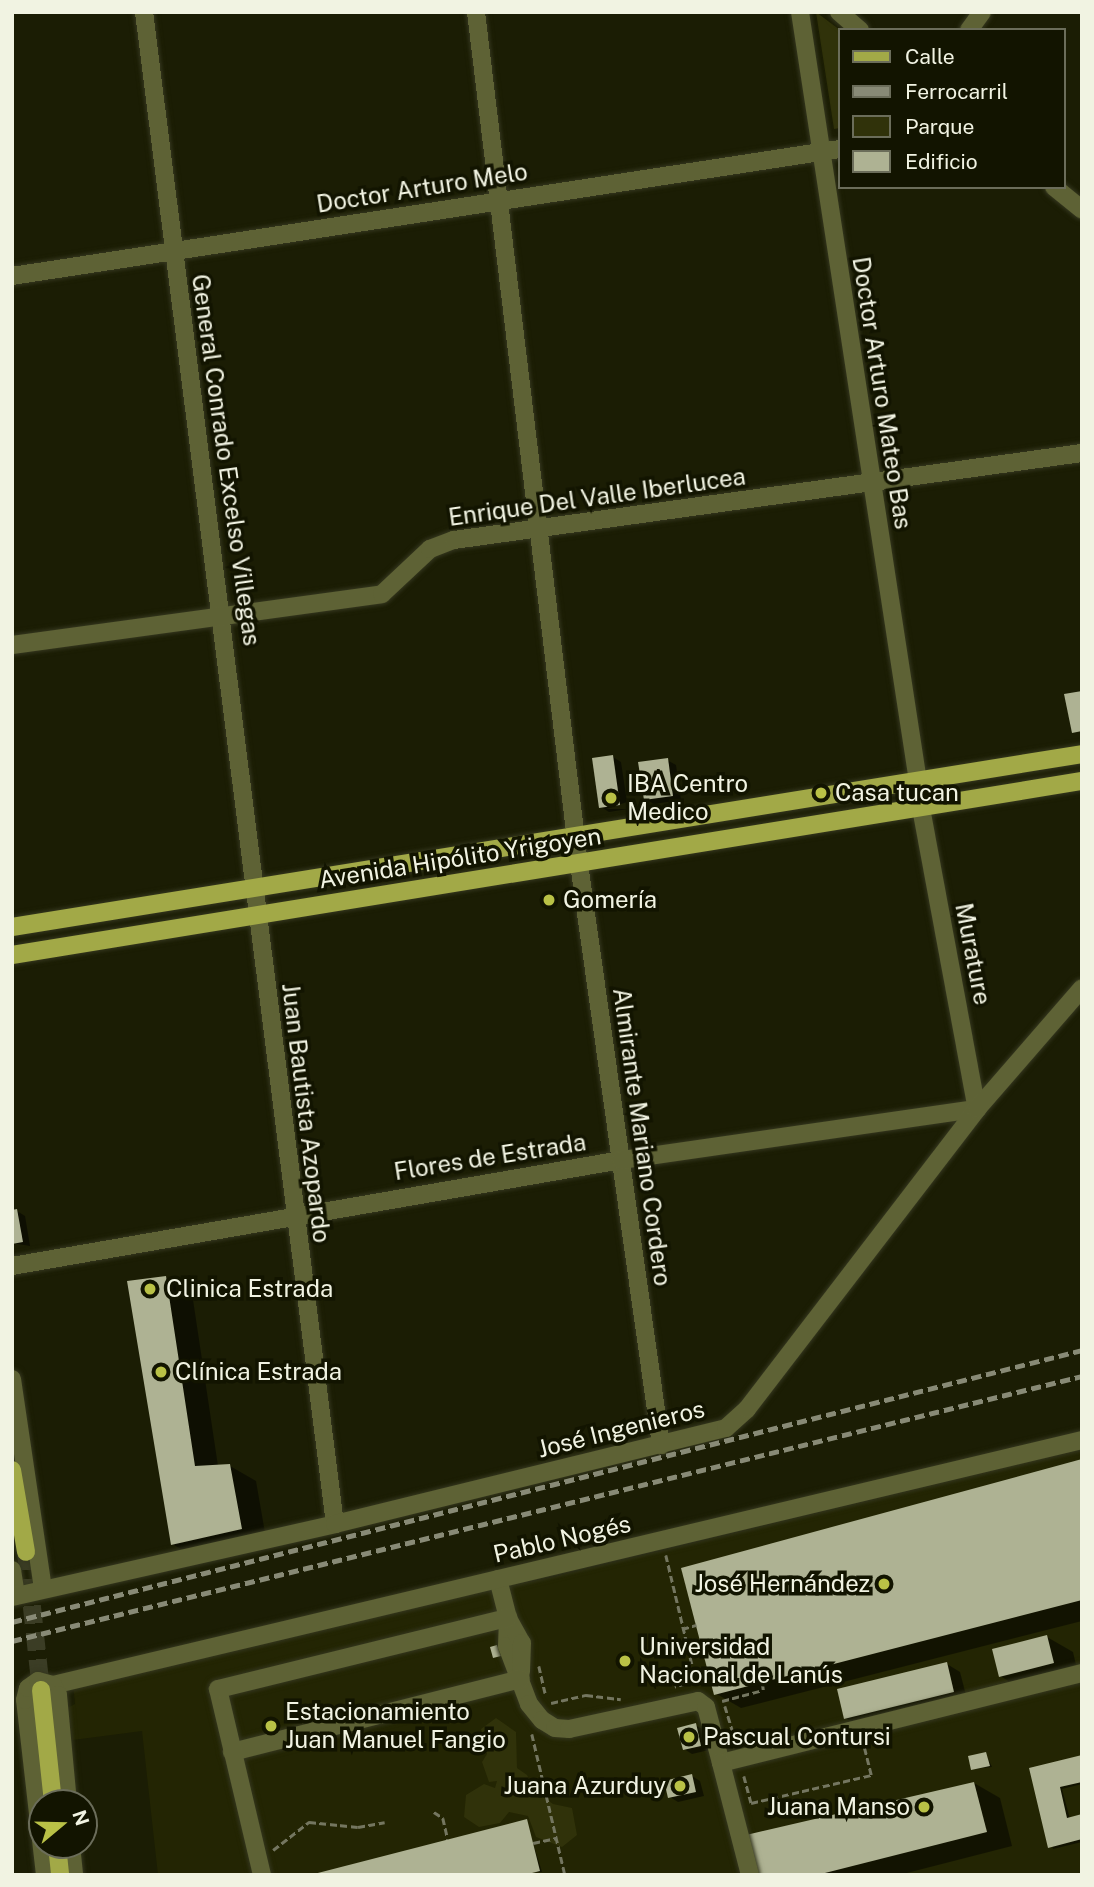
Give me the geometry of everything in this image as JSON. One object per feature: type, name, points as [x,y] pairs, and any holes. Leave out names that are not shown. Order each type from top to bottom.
[{"type":"main road","name":"Avenida Hipólito Yrigoyen","points":[[12,927],[1082,754]]},
{"type":"main road","name":"Avenida Hipólito Yrigoyen","points":[[12,956],[1082,781]]},
{"type":"main road","points":[[12,1470],[26,1552]]},
{"type":"main road","points":[[47,1687],[52,1789]]},
{"type":"street","name":"General Conrado Excelso Villegas","points":[[144,12],[173,251],[224,616],[256,915]]},
{"type":"street","name":"Almirante Mariano Cordero","points":[[476,12],[575,836],[661,1445]]},
{"type":"street","name":"Doctor Arturo Mateo Bas","points":[[800,12],[918,781]]},
{"type":"street","points":[[839,12],[858,28]]},
{"type":"street","points":[[970,28],[982,12]]},
{"type":"street","name":"Doctor Arturo Melo","points":[[12,276],[838,149]]},
{"type":"street","points":[[1057,189],[1082,209]]},
{"type":"street","name":"Enrique Del Valle Iberlucea","points":[[12,645],[382,594],[440,543],[871,485],[1082,453]]},
{"type":"street","name":"Murature","points":[[920,808],[977,1109]]},
{"type":"street","name":"Juan Bautista Azopardo","points":[[256,915],[335,1524]]},
{"type":"street","name":"José Ingenieros","points":[[14,1596],[335,1524],[726,1428],[737,1421],[977,1109],[1082,988]]},
{"type":"street","name":"Flores de Estrada","points":[[12,1266],[294,1214],[621,1160],[977,1109]]},
{"type":"street","points":[[12,1379],[43,1589]]},
{"type":"street","name":"Pablo Nogés","points":[[46,1875],[25,1694],[38,1681],[47,1687],[1082,1440]]},
{"type":"street","points":[[12,1570],[14,1596]]},
{"type":"street","points":[[498,1579],[508,1618],[522,1643],[521,1679],[529,1704],[555,1728],[698,1701],[706,1707],[750,1875]]},
{"type":"street","points":[[262,1875],[218,1689],[508,1618]]},
{"type":"street","points":[[721,1763],[1082,1673]]},
{"type":"street","points":[[232,1752],[521,1679]]},
{"type":"street","points":[[47,1687],[58,1695],[67,1789]]},
{"type":"path","points":[[682,1629],[696,1625]]},
{"type":"path","points":[[719,1701],[763,1690],[762,1682]]},
{"type":"path","points":[[435,1812],[443,1818],[448,1839]]},
{"type":"path","points":[[268,1839],[271,1852],[309,1822],[358,1827],[385,1822]]},
{"type":"path","points":[[533,1843],[556,1838]]},
{"type":"shaded area","name":"Universidad Nacional de Lanús","points":[[1082,1449],[1082,1875],[158,1875],[142,1731],[65,1741],[62,1711],[75,1704],[73,1683],[385,1609],[549,1578]]},
{"type":"green space","points":[[816,12],[838,28],[838,128],[834,129]]},
{"type":"green space","points":[[496,1718],[516,1732],[517,1768],[527,1775],[536,1792],[553,1804],[572,1808],[577,1835],[562,1847],[536,1837],[528,1816],[509,1812],[500,1823],[479,1827],[464,1817],[466,1795],[484,1784],[495,1788],[497,1781],[489,1782],[482,1762],[487,1754],[481,1729]]},
{"type":"building","points":[[1082,691],[1082,731],[1072,733],[1064,694]]},
{"type":"building","points":[[613,755],[620,805],[599,808],[592,758]]},
{"type":"building","points":[[668,758],[673,796],[644,800],[638,762]]},
{"type":"building","points":[[17,1209],[23,1242],[12,1244],[12,1210]]},
{"type":"building","name":"Clínica Estrada","points":[[166,1276],[195,1466],[230,1464],[242,1529],[171,1545],[127,1281]]},
{"type":"building","name":"José Hernández","points":[[1082,1459],[1082,1600],[714,1695],[681,1568]]},
{"type":"building","points":[[1047,1635],[1054,1663],[999,1677],[992,1649]]},
{"type":"building","points":[[497,1645],[501,1656],[493,1658],[490,1647]]},
{"type":"building","points":[[947,1662],[954,1692],[844,1719],[837,1689]]},
{"type":"building","name":"Pascual Contursi","points":[[696,1723],[701,1746],[683,1750],[677,1728]]},
{"type":"building","points":[[986,1752],[990,1766],[971,1770],[968,1756]]},
{"type":"building","points":[[1082,1755],[1082,1782],[1060,1787],[1067,1818],[1082,1814],[1082,1839],[1048,1848],[1029,1768]]},
{"type":"building","name":"Juana Azurduy","points":[[692,1774],[696,1792],[668,1798],[664,1781]]},
{"type":"building","name":"Juana Manso","points":[[974,1782],[987,1832],[817,1875],[757,1875],[746,1835]]},
{"type":"building","points":[[527,1819],[540,1871],[524,1875],[310,1875]]},
{"type":"tunnel","points":[[26,1552],[41,1690]]},
{"type":"railway","points":[[12,1622],[1082,1350]]},
{"type":"railway","points":[[12,1641],[1082,1376]]},
{"type":"place","name":"Casa tucan","points":[[821,793]]},
{"type":"place","name":"IBA Centro Medico","points":[[611,798]]},
{"type":"place","name":"Gomería","points":[[549,900]]},
{"type":"place","name":"Clinica Estrada","points":[[150,1289]]},
{"type":"place","name":"Clínica Estrada","points":[[161,1372]]},
{"type":"place","name":"José Hernández","points":[[884,1584]]},
{"type":"place","name":"Universidad Nacional de Lanús","points":[[625,1661]]},
{"type":"place","name":"Estacionamiento Juan Manuel Fangio","points":[[271,1726]]},
{"type":"place","name":"Pascual Contursi","points":[[689,1737]]},
{"type":"place","name":"Juana Azurduy","points":[[680,1786]]},
{"type":"place","name":"Juana Manso","points":[[924,1807]]}]
